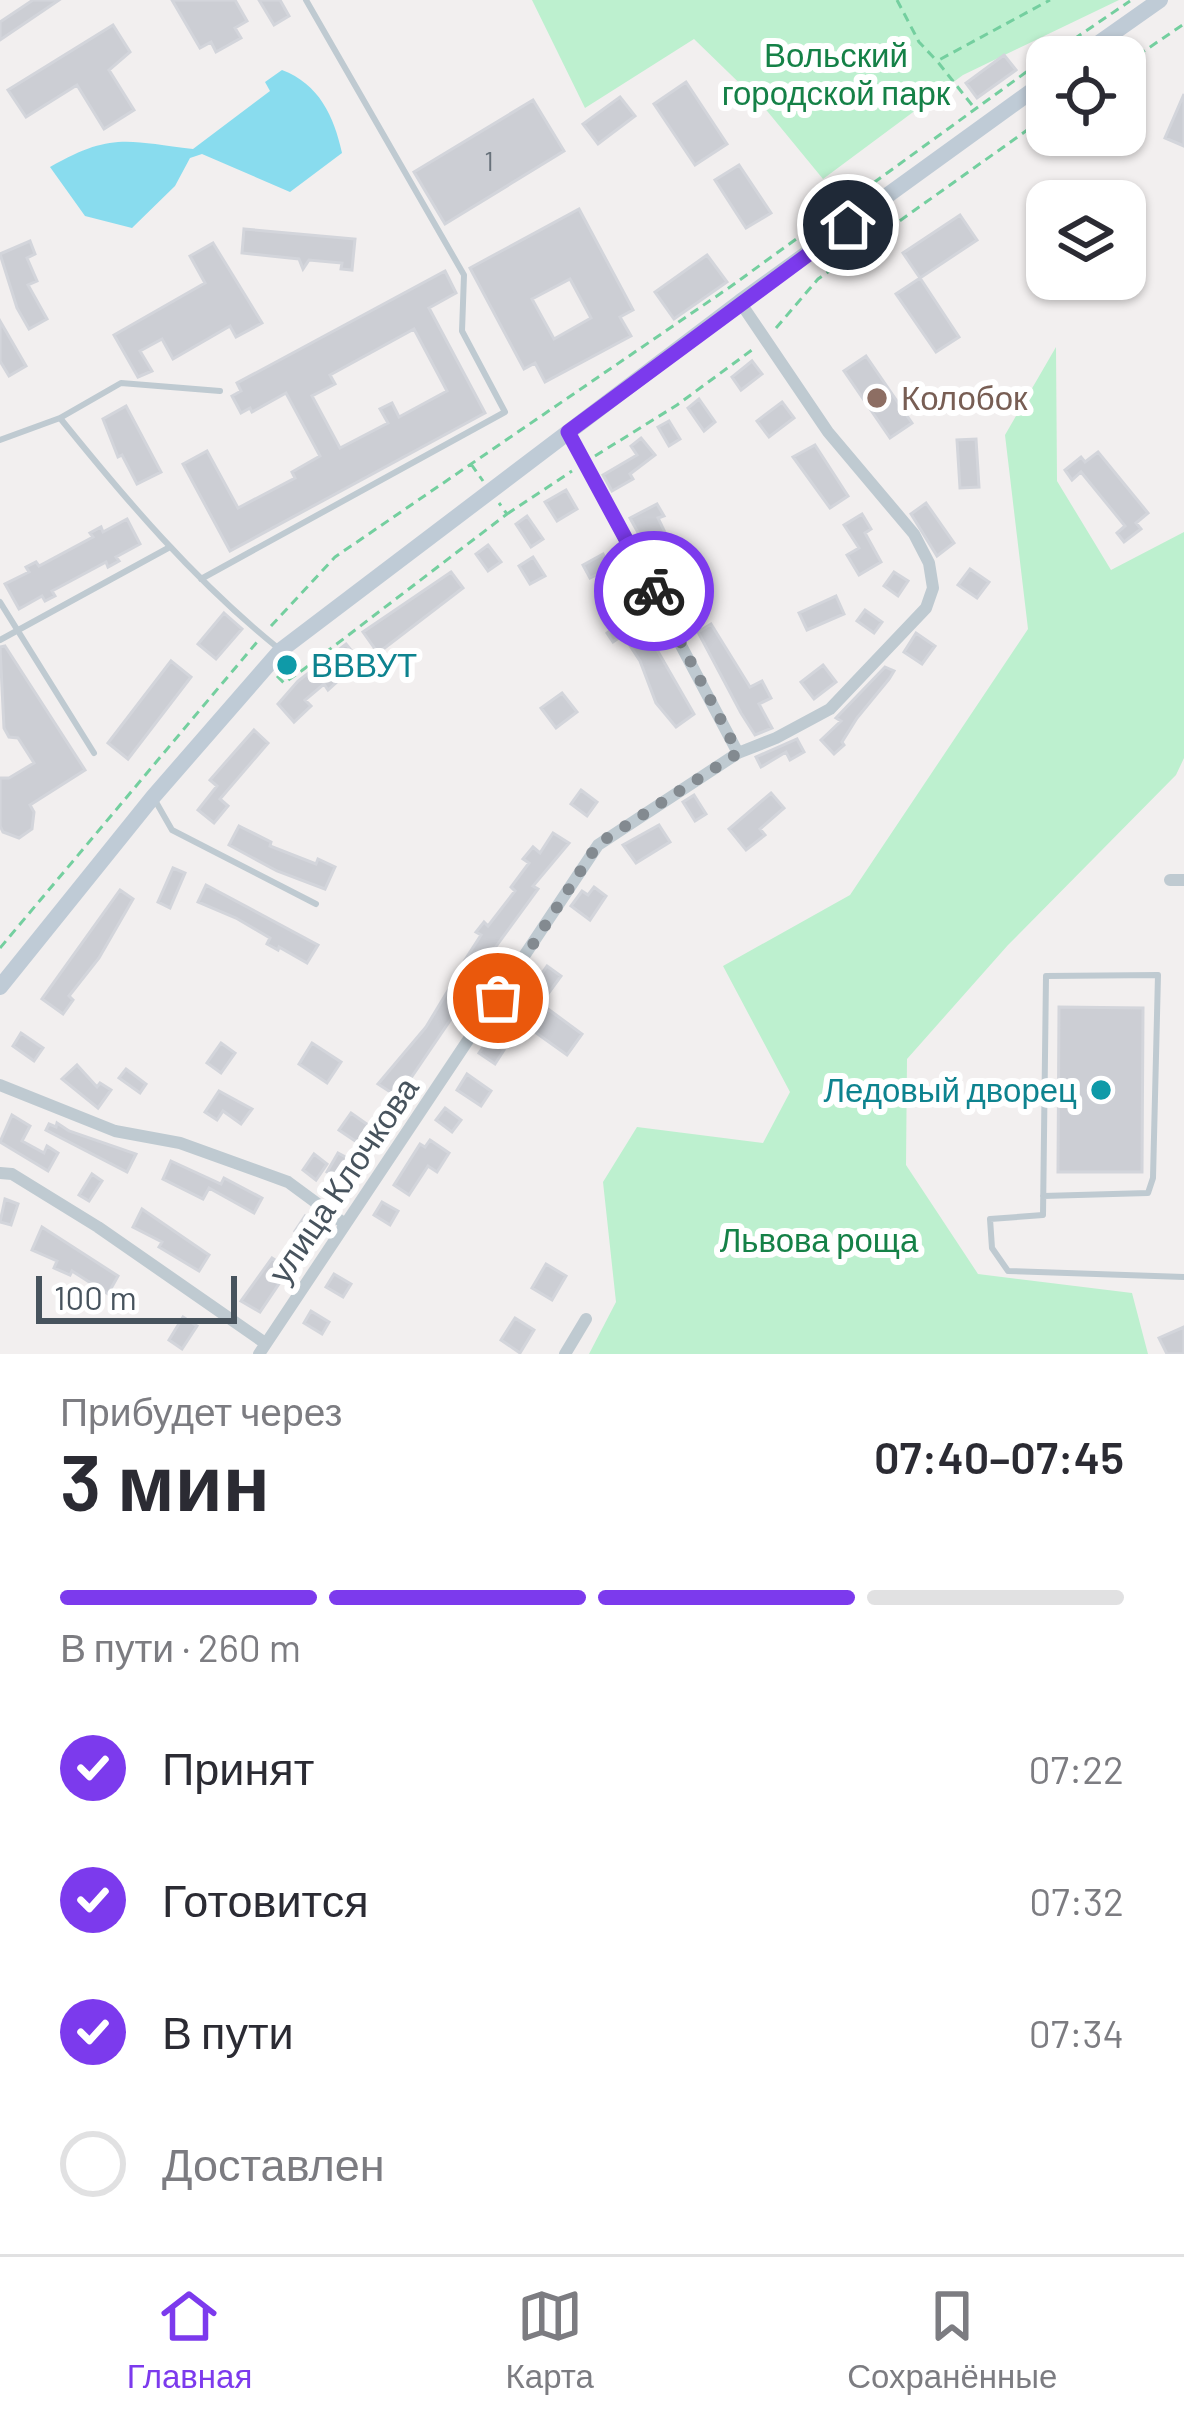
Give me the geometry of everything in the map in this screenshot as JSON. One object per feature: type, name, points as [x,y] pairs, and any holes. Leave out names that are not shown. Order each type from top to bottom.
[{"type":"main road","points":[[1109,36],[1160,0]]},
{"type":"main road","points":[[0,987],[153,796],[280,650],[740,302],[1026,95]]},
{"type":"street","name":"улица Клочкова","points":[[262,1349],[598,844],[738,753],[830,709],[926,608],[933,588],[929,562],[914,534],[828,432],[740,302]]},
{"type":"street","points":[[568,432],[738,753]]},
{"type":"street","points":[[0,1085],[115,1132],[180,1143],[288,1182],[345,1224]]},
{"type":"street","points":[[0,1172],[12,1174],[98,1227],[262,1349]]},
{"type":"street","points":[[565,1354],[586,1319]]},
{"type":"lane","points":[[201,579],[505,412],[462,331],[464,275],[306,0]]},
{"type":"lane","points":[[0,440],[60,418],[121,383],[220,391]]},
{"type":"lane","points":[[60,418],[134,511],[280,650]]},
{"type":"lane","points":[[0,640],[170,547]]},
{"type":"lane","points":[[0,602],[94,753]]},
{"type":"lane","points":[[153,796],[172,830],[316,904]]},
{"type":"lane","points":[[1043,1196],[1148,1193],[1153,1178],[1158,975],[1046,976],[1043,1196],[1043,1215],[990,1219],[992,1248],[1008,1271],[1184,1277]]},
{"type":"path","points":[[897,0],[919,42],[974,107]]},
{"type":"path","points":[[937,62],[1050,0]]},
{"type":"path","points":[[1078,36],[1132,0]]},
{"type":"path","points":[[1146,50],[1184,25]]},
{"type":"path","points":[[0,948],[334,557],[730,287],[1026,71]]},
{"type":"path","points":[[284,683],[507,514],[677,405],[764,341],[818,279],[1026,131]]},
{"type":"path","points":[[471,464],[507,514]]},
{"type":"green space","name":"Вольский городской парк","points":[[532,0],[1119,0],[1044,36],[1026,36],[1026,45],[963,75],[823,179],[763,106],[694,39],[585,108]]},
{"type":"green space","name":"Львова роща","points":[[1056,347],[1057,481],[1111,570],[1184,532],[1184,758],[1176,775],[1008,945],[907,1059],[906,1165],[978,1274],[1132,1293],[1148,1354],[589,1354],[616,1302],[603,1182],[637,1127],[763,1143],[790,1092],[723,966],[850,895],[1028,629],[1005,435]]},
{"type":"water","points":[[282,70],[306,84],[323,103],[342,153],[290,192],[202,154],[190,158],[175,186],[132,228],[85,216],[50,167],[89,148],[120,142],[193,149],[270,91],[265,82]]},
{"type":"building","points":[[33,0],[59,0],[0,40],[0,22]]},
{"type":"building","points":[[172,0],[235,0],[247,21],[235,28],[241,38],[216,52],[211,42],[200,48]]},
{"type":"building","points":[[259,0],[280,0],[289,16],[274,25]]},
{"type":"building","points":[[113,25],[130,52],[109,70],[134,110],[104,129],[77,85],[26,117],[8,90]]},
{"type":"building","points":[[1004,55],[1016,70],[977,98],[966,83]]},
{"type":"building","points":[[686,82],[727,144],[695,165],[654,104]]},
{"type":"building","points":[[1184,94],[1184,146],[1165,138]]},
{"type":"building","points":[[620,97],[635,116],[598,144],[583,124]]},
{"type":"building","points":[[533,100],[564,151],[445,224],[414,172]]},
{"type":"building","points":[[739,165],[771,213],[746,228],[715,180]]},
{"type":"building","points":[[579,209],[633,310],[620,317],[631,336],[545,382],[535,363],[524,369],[470,268]],"holes":[[[570,279],[591,318],[554,339],[532,299]]]},
{"type":"building","points":[[960,215],[977,240],[920,278],[903,253]]},
{"type":"building","points":[[244,229],[355,239],[352,270],[341,269],[342,263],[309,260],[303,269],[299,259],[242,253]]},
{"type":"building","points":[[30,241],[35,254],[27,258],[37,281],[28,285],[47,319],[29,329],[17,308],[0,254]]},
{"type":"building","points":[[213,243],[262,323],[236,337],[230,326],[173,359],[162,339],[140,351],[152,371],[138,377],[114,335],[205,283],[190,256]]},
{"type":"building","points":[[707,255],[727,282],[674,319],[655,292]]},
{"type":"building","points":[[445,271],[456,293],[429,308],[485,413],[230,551],[183,464],[207,451],[238,508],[295,478],[292,472],[320,456],[286,393],[241,413],[232,396],[241,391],[237,383]],"holes":[[[414,329],[447,391],[399,417],[392,403],[380,409],[388,423],[340,448],[312,396],[335,384],[330,375]]]},
{"type":"building","points":[[920,278],[959,337],[936,352],[896,294]]},
{"type":"building","points":[[0,321],[26,366],[9,376],[0,361]]},
{"type":"building","points":[[866,356],[912,423],[890,438],[844,371]]},
{"type":"building","points":[[752,361],[762,374],[741,390],[732,377]]},
{"type":"building","points":[[699,399],[715,422],[704,431],[688,408]]},
{"type":"building","points":[[782,402],[794,418],[769,437],[757,421]]},
{"type":"building","points":[[126,406],[161,472],[137,484],[122,455],[118,457],[103,419]]},
{"type":"building","points":[[669,421],[680,439],[669,446],[658,427]]},
{"type":"building","points":[[641,438],[655,455],[630,474],[633,479],[612,491],[603,475],[637,455],[631,446]]},
{"type":"building","points":[[976,439],[979,487],[960,488],[957,440]]},
{"type":"building","points":[[815,445],[848,496],[830,508],[793,457]]},
{"type":"building","points":[[1098,452],[1148,513],[1136,523],[1141,529],[1124,542],[1117,533],[1125,526],[1081,472],[1072,480],[1065,470],[1081,457],[1085,462]]},
{"type":"building","points":[[566,490],[577,509],[557,521],[545,502]]},
{"type":"building","points":[[926,503],[954,543],[937,556],[911,514]]},
{"type":"building","points":[[657,504],[664,516],[658,518],[699,603],[682,612],[630,518]]},
{"type":"building","points":[[862,514],[871,529],[865,533],[881,562],[859,575],[847,555],[859,548],[844,525]]},
{"type":"building","points":[[527,516],[543,539],[531,547],[516,524]]},
{"type":"building","points":[[127,519],[140,544],[108,567],[106,562],[52,591],[55,596],[45,601],[42,596],[19,609],[5,584],[29,572],[26,567],[36,562],[39,566],[93,537],[90,533],[101,527],[103,532]]},
{"type":"building","points":[[488,545],[501,562],[488,571],[476,554]]},
{"type":"building","points":[[603,554],[610,568],[590,578],[583,565]]},
{"type":"building","points":[[533,557],[545,576],[530,584],[519,566]]},
{"type":"building","points":[[970,569],[989,582],[977,598],[958,585]]},
{"type":"building","points":[[451,572],[463,588],[378,653],[363,632]]},
{"type":"building","points":[[894,572],[908,581],[898,596],[884,586]]},
{"type":"building","points":[[626,596],[694,714],[676,727],[656,703],[640,661],[623,635],[613,642],[607,633],[615,627],[604,609]]},
{"type":"building","points":[[836,596],[844,614],[807,630],[799,613]]},
{"type":"building","points":[[865,610],[882,622],[874,633],[857,621]]},
{"type":"building","points":[[224,613],[242,629],[216,659],[198,644]]},
{"type":"building","points":[[711,624],[750,687],[762,681],[771,698],[759,704],[772,728],[755,735],[741,713],[698,632]]},
{"type":"building","points":[[916,633],[935,646],[922,664],[904,652]]},
{"type":"building","points":[[346,644],[360,661],[328,690],[324,684],[305,700],[311,706],[294,722],[278,704],[298,681]]},
{"type":"building","points":[[5,646],[85,770],[30,805],[32,829],[19,838],[0,826],[0,778],[9,778],[34,763],[18,738],[9,737],[4,728],[0,647]]},
{"type":"building","points":[[171,661],[191,677],[128,759],[108,743]]},
{"type":"building","points":[[823,665],[836,682],[814,699],[801,682]]},
{"type":"building","points":[[885,667],[894,671],[834,754],[821,740]]},
{"type":"building","points":[[562,693],[577,712],[556,728],[541,708]]},
{"type":"building","points":[[254,730],[268,743],[220,799],[228,806],[214,823],[198,810],[217,786],[210,780]]},
{"type":"building","points":[[797,739],[804,752],[790,760],[786,752],[761,767],[756,757]]},
{"type":"building","points":[[581,790],[597,802],[587,816],[571,804]]},
{"type":"building","points":[[771,793],[784,808],[760,829],[765,835],[746,850],[729,829]]},
{"type":"building","points":[[694,795],[706,814],[695,821],[683,802]]},
{"type":"building","points":[[659,825],[670,842],[636,863],[623,845]]},
{"type":"building","points":[[239,826],[271,842],[270,846],[335,867],[325,889],[277,871],[229,845]]},
{"type":"building","points":[[553,833],[569,843],[533,886],[538,889],[486,960],[481,975],[463,963],[481,935],[476,932],[484,922],[488,926],[515,891],[511,887],[529,863],[523,859],[533,847],[540,853]]},
{"type":"building","points":[[173,868],[185,873],[170,908],[158,902]]},
{"type":"building","points":[[206,885],[318,945],[307,963],[267,944],[270,938],[236,918],[198,902]]},
{"type":"building","points":[[594,887],[606,896],[590,920],[571,906],[582,891],[588,895]]},
{"type":"building","points":[[120,890],[133,899],[99,958],[69,996],[73,1000],[63,1014],[42,999]]},
{"type":"building","points":[[547,966],[561,976],[545,998],[525,983],[534,971],[540,976]]},
{"type":"building","points":[[452,984],[468,994],[398,1097],[378,1084],[426,1027]]},
{"type":"building","name":"Ледовый дворец","points":[[1059,1007],[1143,1008],[1142,1172],[1058,1172]]},
{"type":"building","points":[[548,1009],[582,1034],[567,1055],[532,1030]]},
{"type":"building","points":[[21,1033],[43,1048],[34,1061],[13,1046]]},
{"type":"building","points":[[488,1040],[504,1050],[495,1064],[479,1053]]},
{"type":"building","points":[[221,1043],[235,1053],[221,1073],[207,1063]]},
{"type":"building","points":[[312,1043],[341,1062],[327,1083],[299,1064]]},
{"type":"building","points":[[77,1065],[97,1087],[100,1083],[111,1090],[98,1108],[62,1079]]},
{"type":"building","points":[[126,1069],[146,1084],[140,1093],[119,1078]]},
{"type":"building","points":[[467,1074],[491,1091],[481,1106],[457,1090]]},
{"type":"building","points":[[219,1091],[252,1109],[241,1124],[223,1111],[217,1120],[205,1112]]},
{"type":"building","points":[[445,1108],[461,1120],[452,1132],[436,1120]]},
{"type":"building","points":[[351,1113],[378,1132],[367,1149],[339,1130]]},
{"type":"building","points":[[12,1115],[30,1126],[22,1141],[44,1153],[47,1146],[58,1153],[48,1171],[0,1142]]},
{"type":"building","points":[[57,1123],[136,1154],[127,1172],[46,1130]]},
{"type":"building","points":[[430,1140],[449,1153],[437,1172],[428,1166],[409,1195],[394,1185],[420,1144],[425,1147]]},
{"type":"building","points":[[338,1153],[357,1163],[346,1183],[327,1172]]},
{"type":"building","points":[[314,1154],[327,1164],[316,1180],[303,1170]]},
{"type":"building","points":[[171,1161],[221,1184],[224,1178],[262,1198],[254,1213],[209,1188],[203,1199],[163,1179]]},
{"type":"building","points":[[92,1174],[102,1181],[89,1201],[79,1195]]},
{"type":"building","points":[[5,1199],[18,1204],[11,1225],[0,1222]]},
{"type":"building","points":[[382,1202],[398,1211],[390,1225],[374,1215]]},
{"type":"building","points":[[142,1209],[209,1255],[199,1271],[159,1247],[162,1242],[133,1227]]},
{"type":"building","points":[[305,1216],[319,1226],[309,1241],[295,1231]]},
{"type":"building","points":[[42,1227],[118,1276],[108,1294],[72,1271],[70,1275],[54,1268],[57,1261],[32,1250]]},
{"type":"building","points":[[272,1258],[289,1269],[260,1312],[241,1301]]},
{"type":"building","points":[[546,1264],[566,1276],[552,1300],[532,1288]]},
{"type":"building","points":[[334,1274],[351,1284],[343,1297],[326,1287]]},
{"type":"building","points":[[311,1311],[329,1322],[322,1334],[304,1323]]},
{"type":"building","points":[[183,1317],[197,1326],[182,1349],[169,1340]]},
{"type":"building","points":[[515,1318],[534,1330],[520,1353],[501,1340]]},
{"type":"building","points":[[1184,1327],[1184,1354],[1167,1354],[1159,1338]]},
{"type":"way so far","points":[[498,998],[598,844],[738,753],[654,591]]},
{"type":"place","name":"Колобок","points":[[877,398]]},
{"type":"place","name":"ВВВУТ","points":[[287,665]]},
{"type":"place","name":"Ледовый дворец","points":[[1101,1090]]},
{"type":"route","points":[[654,591],[568,432],[848,225]]}]
